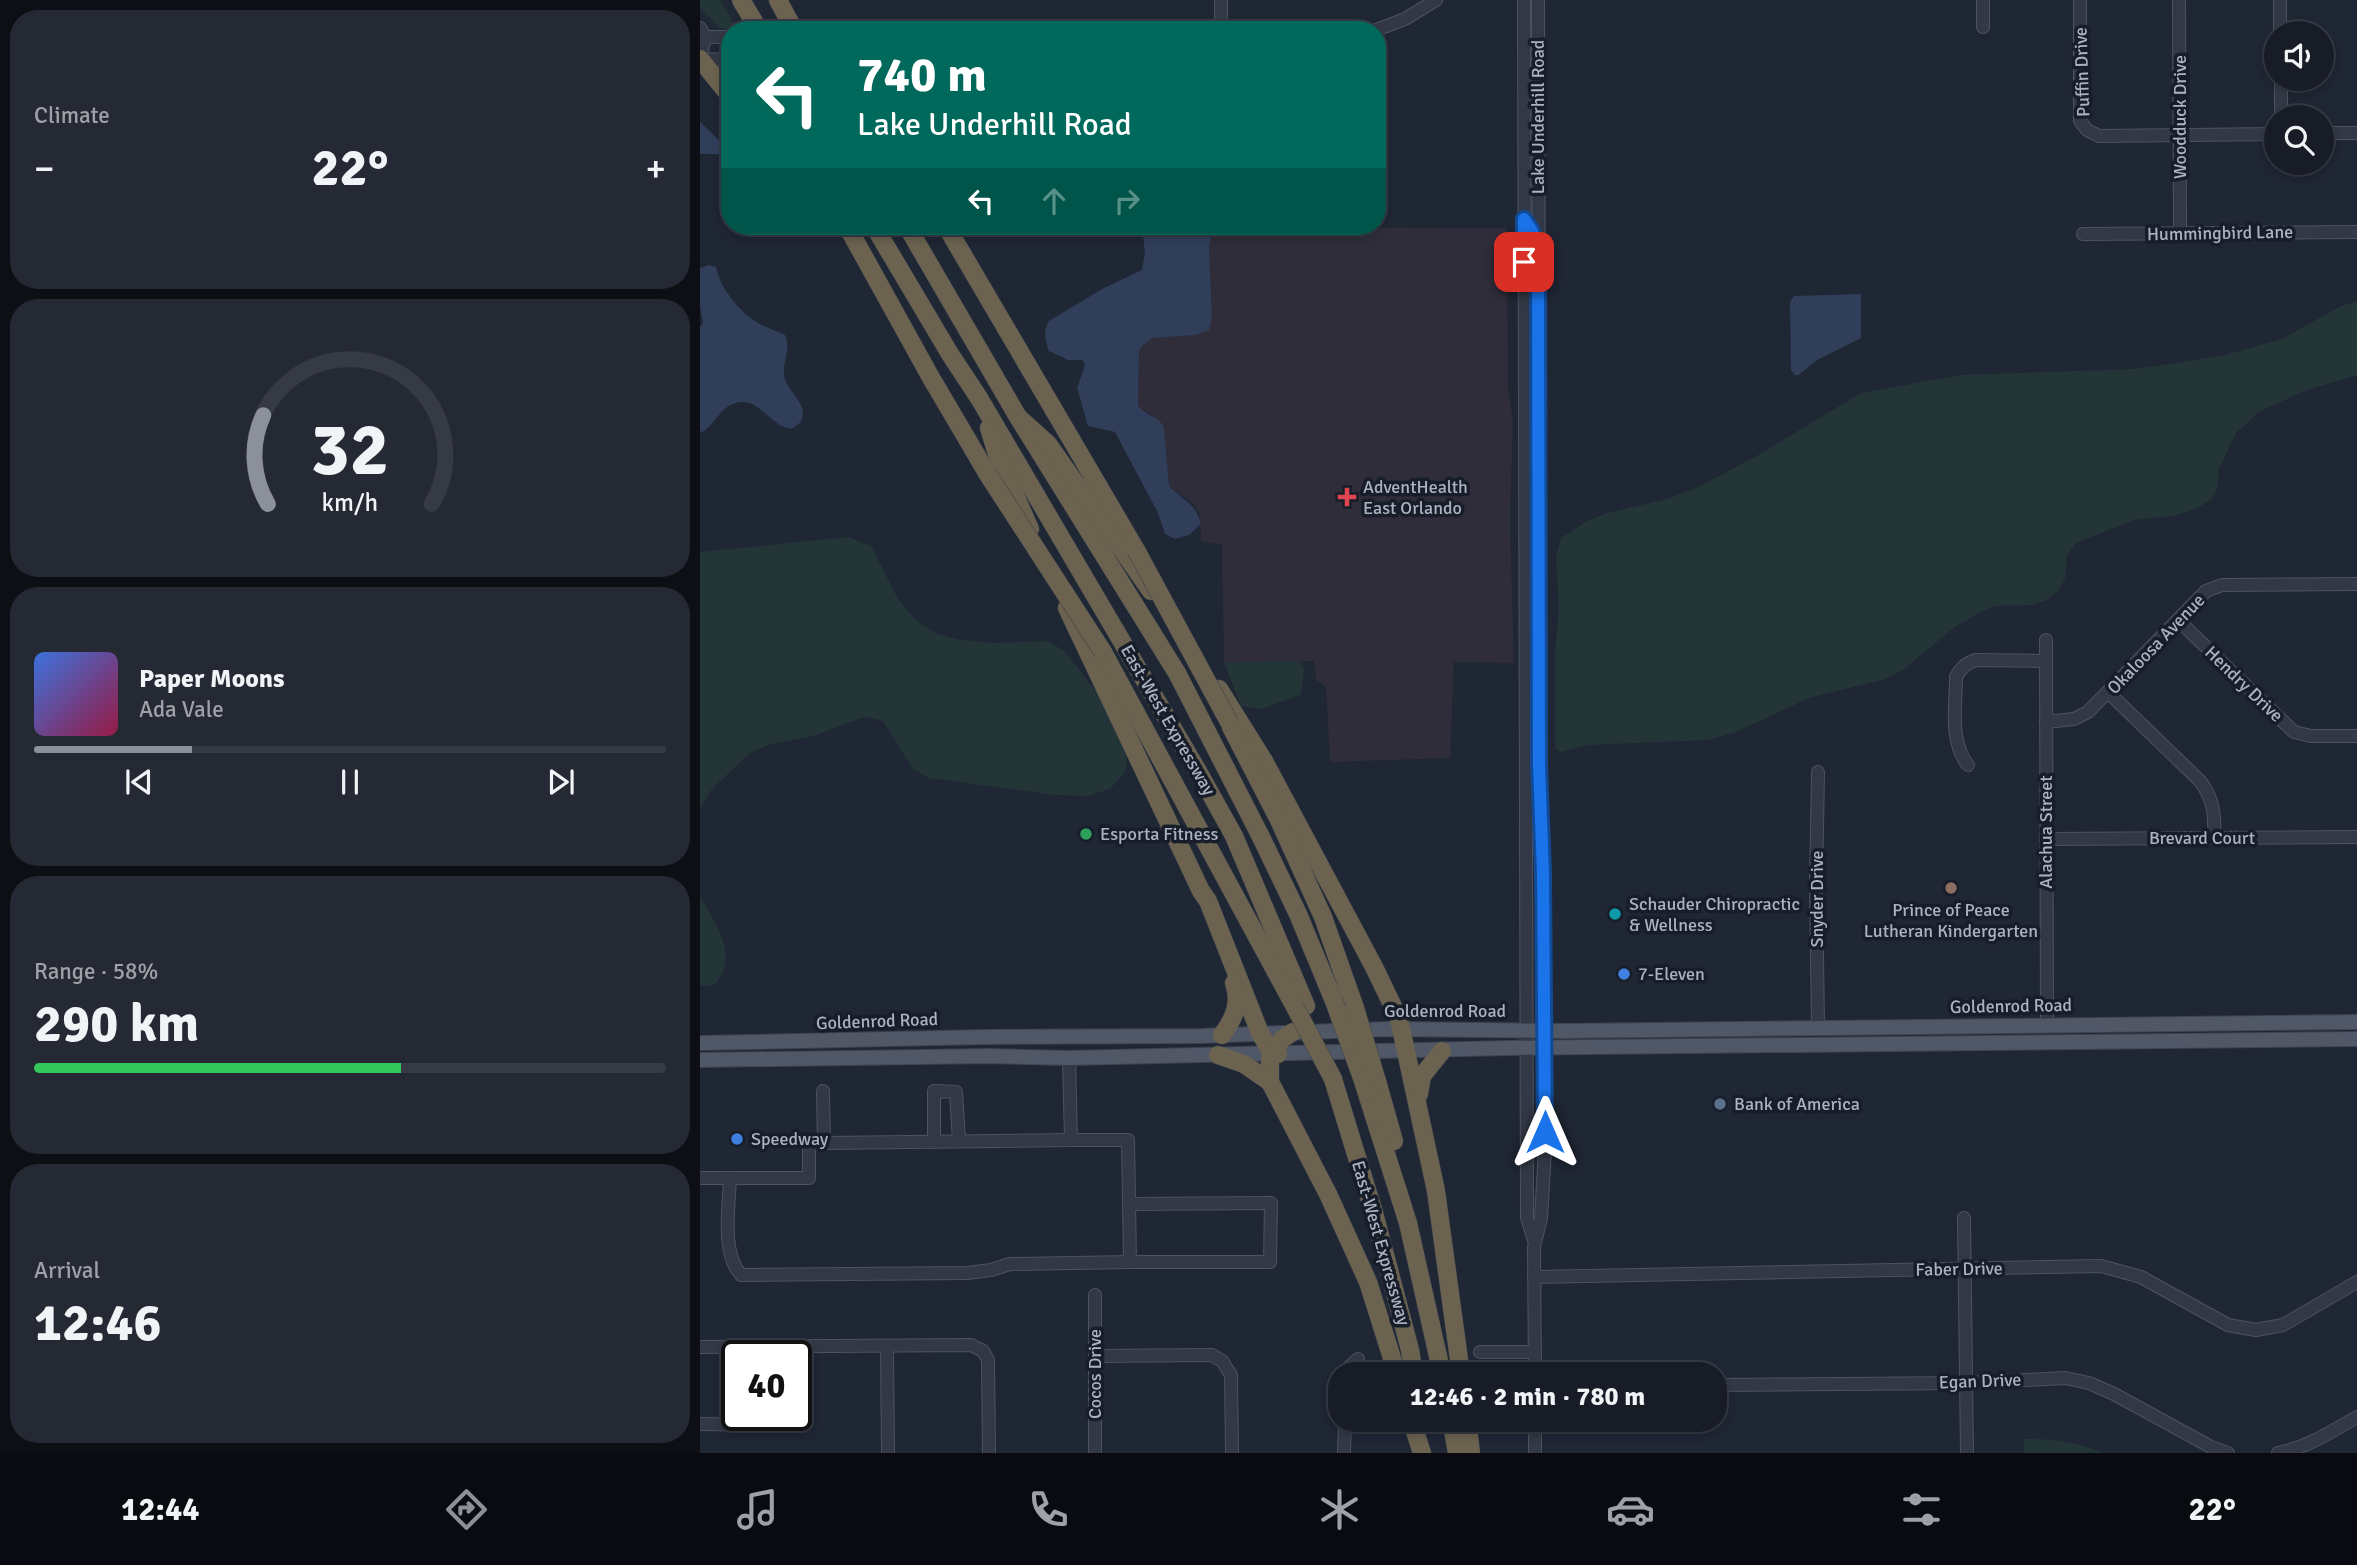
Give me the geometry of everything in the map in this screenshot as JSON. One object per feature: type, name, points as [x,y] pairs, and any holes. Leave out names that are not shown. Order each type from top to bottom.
[{"type":"highway","points":[[741,0],[753,21]]},
{"type":"highway","points":[[778,0],[789,21]]},
{"type":"highway","points":[[700,59],[721,85]]},
{"type":"highway","points":[[852,235],[987,473],[1103,652],[1301,1006]]},
{"type":"highway","name":"East-West Expressway","points":[[879,235],[979,398],[1234,836],[1333,1079],[1374,1213],[1412,1362]]},
{"type":"highway","name":"East-West Expressway","points":[[912,235],[1018,417],[1177,673],[1261,837],[1369,1080],[1408,1223],[1439,1362]]},
{"type":"highway","points":[[951,235],[1136,550],[1279,820],[1322,916],[1355,1008],[1369,1080]]},
{"type":"highway","points":[[979,398],[997,454],[1025,518],[1208,901],[1260,1033],[1273,1053]]},
{"type":"highway","points":[[1018,417],[1048,444],[1235,714],[1264,761],[1374,967],[1401,1029],[1419,1105],[1441,1222],[1459,1362]]},
{"type":"highway","points":[[1201,891],[1237,992],[1234,1020],[1222,1035]]},
{"type":"highway","points":[[1270,1083],[1273,1053],[1282,1039],[1293,1032]]},
{"type":"highway","points":[[1419,1105],[1422,1076],[1442,1051]]},
{"type":"highway","points":[[1218,1055],[1244,1064],[1270,1083],[1328,1194],[1368,1282],[1393,1362]]},
{"type":"highway","points":[[1416,1432],[1424,1453]]},
{"type":"highway","points":[[1422,1432],[1424,1453]]},
{"type":"highway","points":[[1453,1432],[1457,1453]]},
{"type":"highway","points":[[1469,1432],[1471,1453]]},
{"type":"main road","name":"Goldenrod Road","points":[[700,1043],[1222,1035],[1401,1029],[2357,1022]]},
{"type":"main road","points":[[2059,1042],[2062,1036],[2070,1032],[2093,1032],[2113,1024]]},
{"type":"main road","points":[[1997,1043],[2015,1036],[2031,1037],[2047,1025]]},
{"type":"main road","points":[[1770,1046],[1787,1039],[1804,1039],[1818,1027]]},
{"type":"main road","points":[[1843,1045],[1858,1034],[1900,1034],[1905,1027]]},
{"type":"main road","points":[[1032,1056],[1040,1050],[1063,1044],[1069,1037]]},
{"type":"main road","points":[[1069,1058],[1077,1047],[1100,1037]]},
{"type":"main road","name":"Goldenrod Road","points":[[700,1060],[1032,1056],[1069,1058],[1526,1048],[2357,1040]]},
{"type":"street","points":[[1221,0],[1221,21]]},
{"type":"street","points":[[1386,26],[1405,19],[1436,0]]},
{"type":"street","name":"Lake Underhill Road","points":[[1524,0],[1527,1218],[1534,1240]]},
{"type":"street","name":"Lake Underhill Road","points":[[1535,1362],[1534,1240],[1541,1218],[1544,1183],[1538,0]]},
{"type":"street","points":[[1983,0],[1983,27]]},
{"type":"street","name":"Puffin Drive","points":[[2080,0],[2080,121],[2087,130],[2099,136],[2180,135]]},
{"type":"street","name":"Woodduck Drive","points":[[2179,0],[2180,233]]},
{"type":"street","points":[[2280,0],[2280,21]]},
{"type":"street","points":[[721,36],[702,34],[700,59],[721,60]]},
{"type":"street","points":[[2334,133],[2357,133]]},
{"type":"street","points":[[2180,135],[2264,134]]},
{"type":"street","points":[[1524,219],[1532,231],[1538,250]]},
{"type":"street","name":"Hummingbird Lane","points":[[2082,234],[2357,232]]},
{"type":"street","points":[[1524,334],[1538,368]]},
{"type":"street","name":"Okaloosa Avenue","points":[[2046,722],[2074,719],[2088,712],[2206,591],[2222,585],[2357,584]]},
{"type":"street","points":[[1525,597],[1539,597]]},
{"type":"street","name":"Hendry Drive","points":[[2179,621],[2294,732],[2311,736],[2357,736]]},
{"type":"street","name":"Alachua Street","points":[[2046,640],[2047,1025]]},
{"type":"street","points":[[1968,765],[1956,742],[1956,677],[1960,669],[1968,662],[1976,660],[2046,661]]},
{"type":"street","points":[[2109,693],[2201,782],[2212,797],[2214,838]]},
{"type":"street","name":"Snyder Drive","points":[[1818,772],[1818,1027]]},
{"type":"street","name":"Brevard Court","points":[[2046,839],[2357,837]]},
{"type":"street","points":[[1069,1058],[1071,1140]]},
{"type":"street","points":[[823,1091],[824,1143]]},
{"type":"street","points":[[934,1142],[934,1091],[957,1092],[958,1141]]},
{"type":"street","points":[[700,1178],[809,1178],[809,1144],[1128,1140],[1130,1262]]},
{"type":"street","points":[[730,1178],[728,1249],[732,1265],[741,1275],[967,1273],[1010,1264],[1270,1262],[1271,1203],[1129,1204]]},
{"type":"street","points":[[1964,1218],[1967,1453]]},
{"type":"street","name":"Faber Drive","points":[[1534,1277],[2101,1266],[2141,1277],[2228,1325],[2256,1330],[2283,1325],[2357,1282]]},
{"type":"street","name":"Cocos Drive","points":[[1095,1296],[1095,1453]]},
{"type":"street","points":[[812,1351],[971,1345],[983,1351],[988,1360],[989,1453]]},
{"type":"street","points":[[700,1347],[721,1348]]},
{"type":"street","points":[[887,1348],[888,1453]]},
{"type":"street","points":[[1480,1352],[1535,1352]]},
{"type":"street","points":[[1096,1356],[1212,1355],[1222,1361],[1231,1375],[1232,1453]]},
{"type":"street","points":[[1355,1362],[1358,1359]]},
{"type":"street","name":"Egan Drive","points":[[1727,1385],[2065,1378],[2089,1383],[2114,1394],[2211,1447],[2228,1453]]},
{"type":"street","points":[[2278,1453],[2291,1451],[2357,1417]]},
{"type":"street","points":[[700,1424],[721,1424]]},
{"type":"street","points":[[1344,1453],[1345,1432]]},
{"type":"street","points":[[1535,1432],[1535,1453]]},
{"type":"shaded area","points":[[700,0],[720,0],[733,21],[721,21],[721,29],[700,8]]},
{"type":"shaded area","name":"AdventHealth East Orlando","points":[[1386,228],[1507,228],[1508,387],[1513,421],[1510,521],[1514,663],[1454,662],[1450,758],[1330,762],[1326,687],[1316,680],[1314,661],[1224,662],[1222,545],[1201,541],[1199,513],[1192,503],[1169,486],[1164,427],[1149,413],[1143,412],[1138,405],[1139,352],[1142,346],[1151,338],[1196,335],[1212,317],[1209,245],[1212,235],[1386,235]]},
{"type":"shaded area","points":[[2357,301],[2357,375],[2304,391],[2259,412],[2236,433],[2219,469],[2217,488],[2211,500],[2193,510],[2173,516],[2134,520],[2076,543],[2067,555],[2065,579],[2058,591],[2047,600],[2032,605],[1995,606],[1955,627],[1904,669],[1886,679],[1809,698],[1734,733],[1707,740],[1588,745],[1560,752],[1555,748],[1555,650],[1559,609],[1556,557],[1561,538],[1585,522],[1607,513],[1667,499],[1698,487],[1755,457],[1861,393],[1960,375],[2135,369],[2221,356],[2282,339],[2341,306]]},
{"type":"shaded area","points":[[848,537],[871,546],[898,599],[916,620],[935,633],[961,640],[992,643],[1049,641],[1065,652],[1104,701],[1126,755],[1124,773],[1110,789],[1087,796],[1056,795],[929,778],[913,769],[883,721],[865,717],[813,736],[768,745],[749,754],[712,789],[700,809],[700,552]]},
{"type":"shaded area","points":[[1300,661],[1304,670],[1301,695],[1261,709],[1241,706],[1224,662]]},
{"type":"shaded area","points":[[700,896],[723,940],[725,952],[722,975],[714,985],[700,986]]},
{"type":"shaded area","points":[[2024,1439],[2065,1442],[2104,1453],[2024,1453]]},
{"type":"water","points":[[700,122],[721,142],[721,152],[720,154],[700,154]]},
{"type":"water","points":[[1143,235],[1212,235],[1209,246],[1212,317],[1209,330],[1196,335],[1152,338],[1139,352],[1138,405],[1164,427],[1169,486],[1192,506],[1201,524],[1189,535],[1175,539],[1165,534],[1158,513],[1115,432],[1088,426],[1077,388],[1085,365],[1082,360],[1068,360],[1049,351],[1045,336],[1049,321],[1102,289],[1142,270],[1145,253]]},
{"type":"water","points":[[709,265],[716,267],[725,290],[742,311],[758,323],[785,335],[785,380],[803,413],[800,423],[791,429],[783,427],[750,403],[742,402],[728,406],[700,433],[700,327],[703,323],[700,268]]},
{"type":"water","points":[[1861,294],[1861,338],[1817,360],[1799,375],[1795,375],[1791,370],[1790,302],[1794,296]]},
{"type":"place","name":"AdventHealth East Orlando","points":[[1347,497]]},
{"type":"place","name":"Esporta Fitness","points":[[1086,834]]},
{"type":"place","name":"Prince of Peace Lutheran Kindergarten","points":[[1951,888]]},
{"type":"place","name":"Schauder Chiropractic & Wellness","points":[[1615,914]]},
{"type":"place","name":"7-Eleven","points":[[1624,974]]},
{"type":"place","name":"Bank of America","points":[[1720,1104]]},
{"type":"place","name":"Speedway","points":[[737,1139]]},
{"type":"route","points":[[1524,262],[1524,219],[1532,231],[1538,250],[1539,766],[1543,873],[1545,1132]]}]
